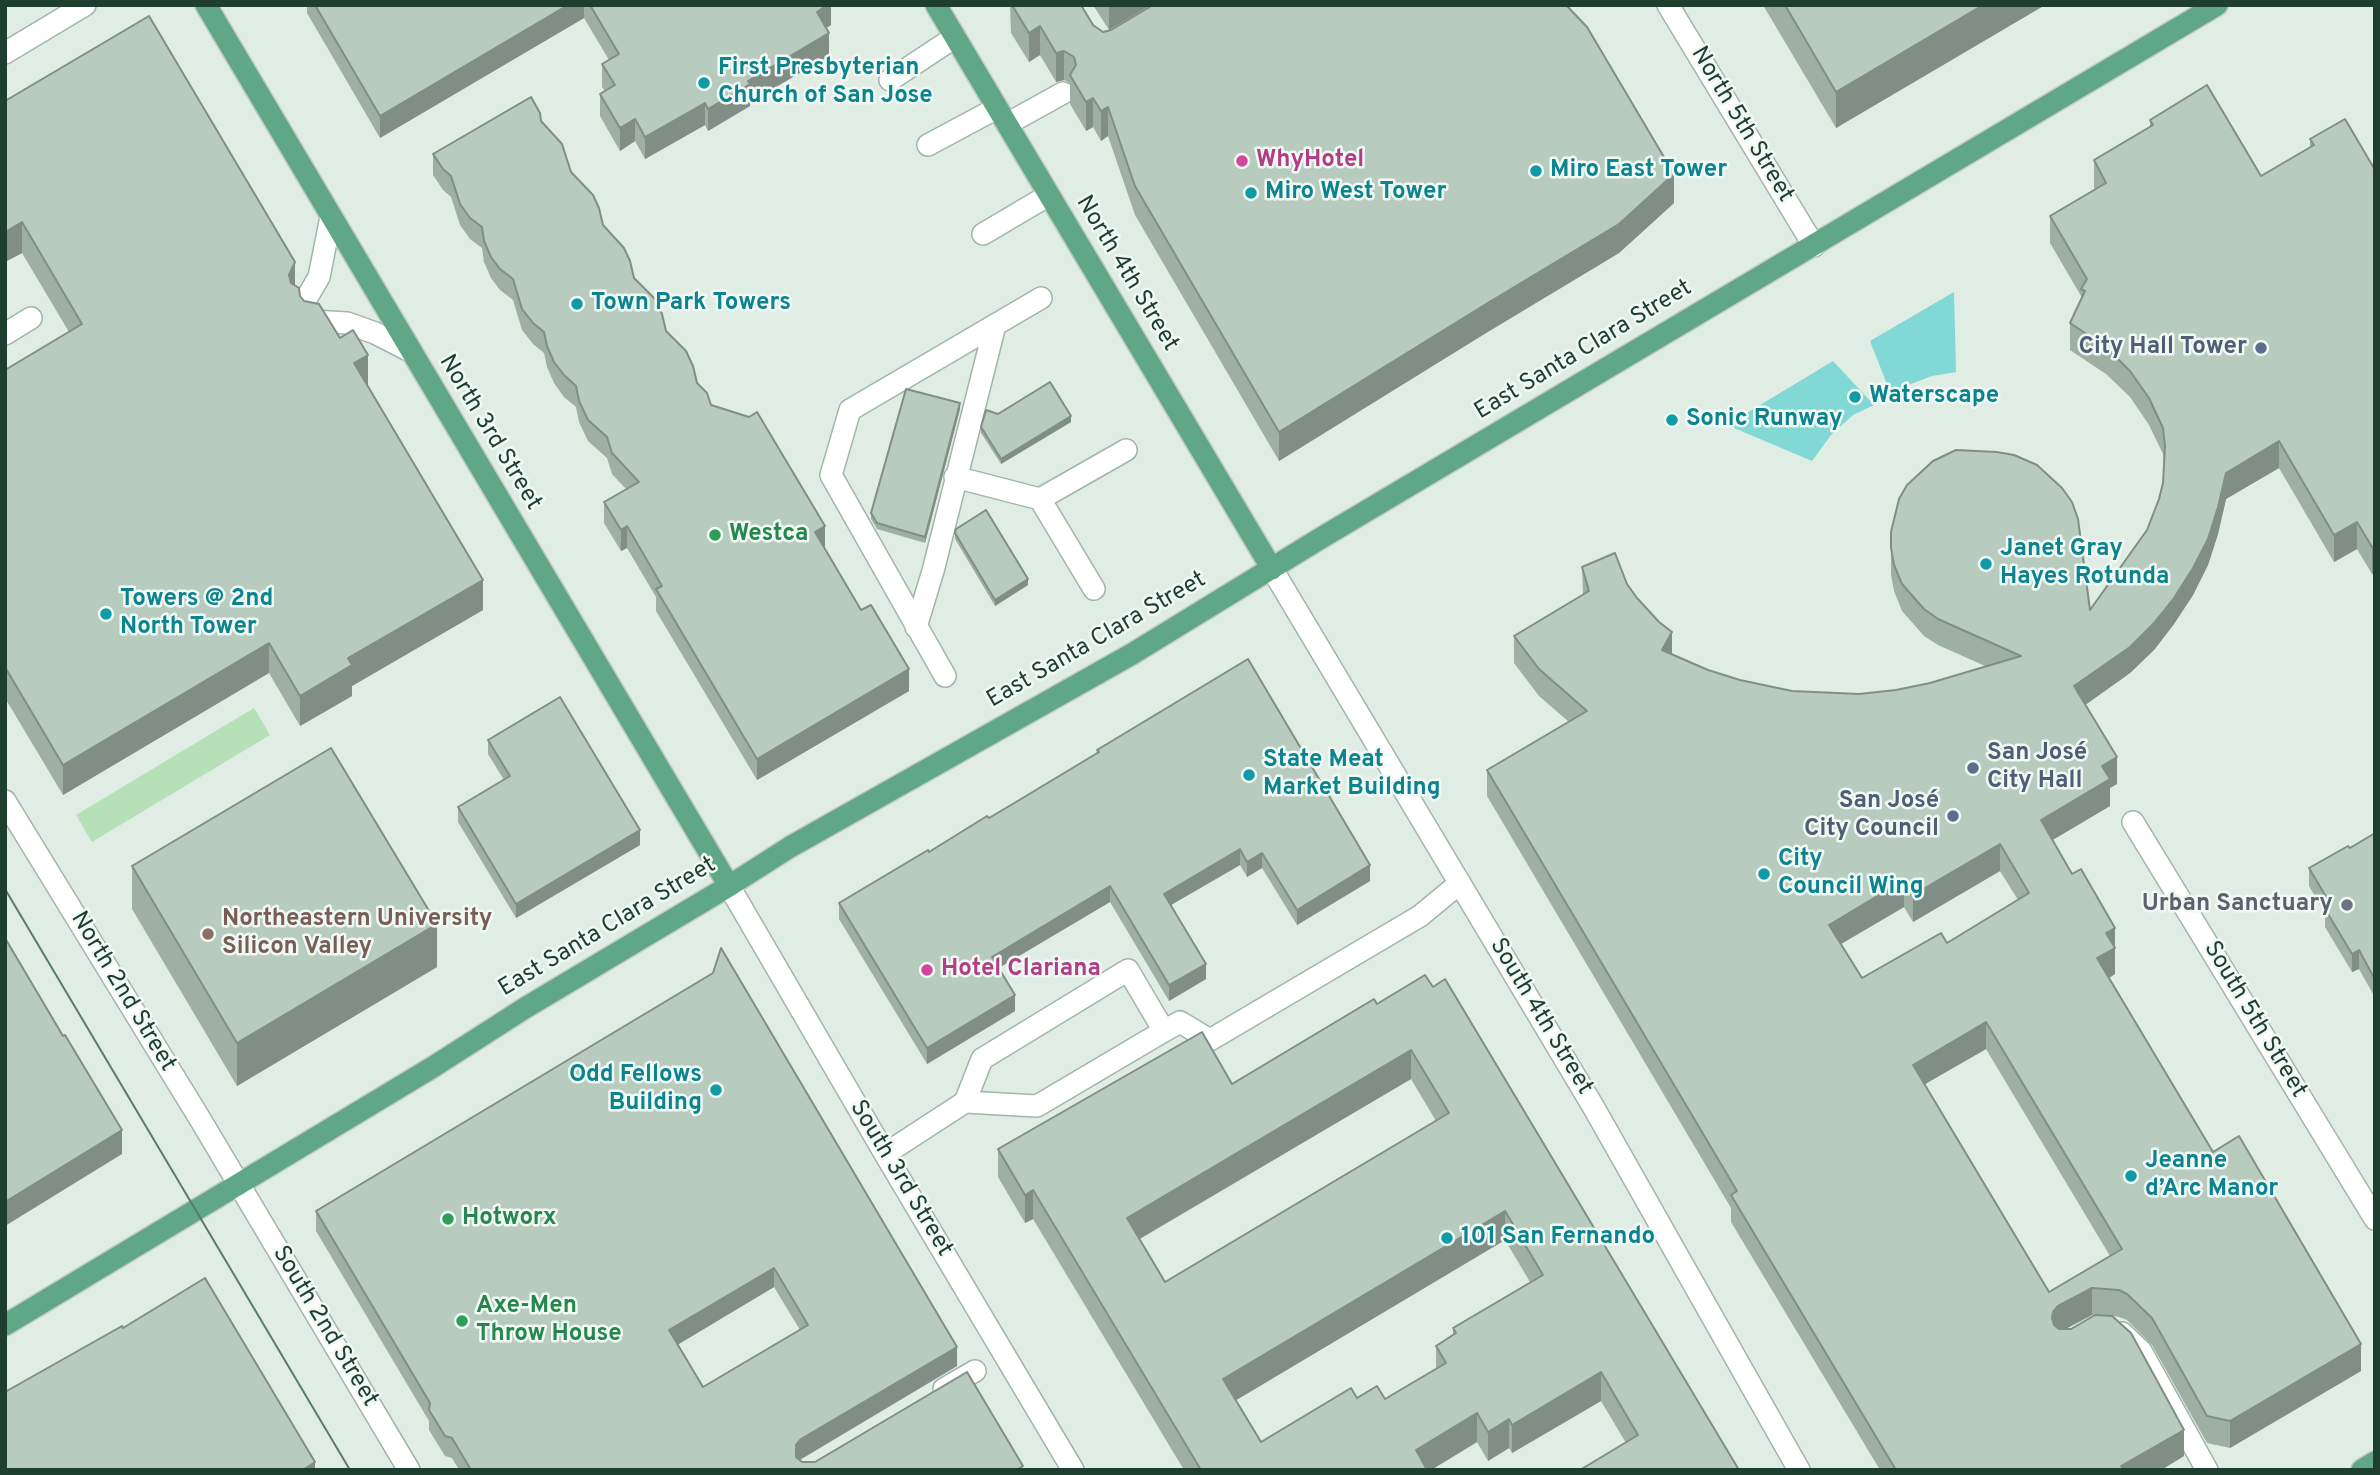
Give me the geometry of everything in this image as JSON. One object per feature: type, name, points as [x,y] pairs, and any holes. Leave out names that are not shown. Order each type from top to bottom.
[{"type":"main road","name":"North 3rd Street","points":[[206,5],[729,887]]},
{"type":"main road","name":"North 4th Street","points":[[936,5],[1272,569]]},
{"type":"main road","name":"East Santa Clara Street","points":[[5,1325],[729,887],[790,847],[1132,654],[2217,5]]},
{"type":"main road","points":[[2362,1470],[2375,1462]]},
{"type":"street","points":[[5,53],[85,5]]},
{"type":"street","name":"North 5th Street","points":[[1668,5],[1814,246]]},
{"type":"street","points":[[890,80],[955,37]]},
{"type":"street","points":[[928,145],[1063,93]]},
{"type":"street","points":[[983,234],[1049,195]]},
{"type":"street","points":[[331,217],[319,277],[307,314],[375,333],[410,351]]},
{"type":"street","points":[[945,676],[831,475],[850,410],[1041,298]]},
{"type":"street","points":[[5,334],[31,318]]},
{"type":"street","points":[[916,627],[933,571],[995,325]]},
{"type":"street","points":[[956,477],[1040,499],[1126,450]]},
{"type":"street","points":[[1040,499],[1094,589]]},
{"type":"street","name":"South 4th Street","points":[[1272,569],[1594,1108],[1800,1470]]},
{"type":"street","name":"North 2nd Street","points":[[5,801],[239,1184]]},
{"type":"street","name":"South 5th Street","points":[[2133,822],[2375,1219]]},
{"type":"street","points":[[965,1102],[1037,1106],[1180,1022],[1210,1040],[1420,916],[1460,883]]},
{"type":"street","name":"South 3rd Street","points":[[729,887],[884,1154],[1073,1470]]},
{"type":"street","points":[[884,1154],[965,1102],[982,1059],[1128,970],[1164,1031]]},
{"type":"street","name":"South 2nd Street","points":[[239,1184],[409,1470]]},
{"type":"street","points":[[2105,1329],[2118,1330],[2141,1351],[2207,1470]]},
{"type":"street","points":[[927,1399],[975,1371]]},
{"type":"green space","points":[[254,708],[270,735],[92,842],[76,815]]},
{"type":"water","points":[[1954,292],[1956,372],[1932,376],[1890,392],[1870,341]]},
{"type":"water","points":[[1833,361],[1874,405],[1853,415],[1831,435],[1812,461],[1727,425]]},
{"type":"building","points":[[315,5],[568,5],[380,116]]},
{"type":"building","name":"First Presbyterian Church of San Jose","points":[[590,5],[827,5],[817,12],[829,33],[748,81],[750,84],[708,109],[705,103],[645,137],[635,119],[620,128],[600,94],[615,85],[602,64],[619,54]]},
{"type":"building","points":[[1012,5],[1081,5],[1093,25],[1103,32],[1153,5],[1566,5],[1587,27],[1674,174],[1619,224],[1279,432],[1135,186],[1108,107],[1101,111],[1093,98],[1086,102],[1070,75],[1076,65],[1074,57],[1064,51],[1056,53],[1040,26],[1029,33]]},
{"type":"building","points":[[1785,5],[1983,5],[1836,92]]},
{"type":"building","points":[[149,16],[295,262],[289,275],[291,283],[299,288],[304,301],[319,304],[340,338],[353,330],[368,355],[354,363],[483,580],[348,658],[352,665],[300,696],[269,643],[63,765],[5,667],[5,370],[82,324],[22,222],[5,232],[5,101]]},
{"type":"building","points":[[2207,85],[2261,176],[2314,145],[2310,139],[2345,119],[2375,170],[2375,546],[2372,547],[2357,522],[2334,535],[2279,441],[2226,473],[2208,539],[2174,598],[2130,647],[2074,686],[2117,757],[2102,766],[2110,779],[2041,820],[2072,874],[2081,869],[2115,928],[2106,933],[2115,948],[2097,958],[2213,1152],[2239,1136],[2361,1344],[2230,1421],[2207,1416],[2152,1318],[2127,1294],[2119,1290],[2092,1288],[2058,1306],[2053,1312],[2054,1325],[2059,1329],[2071,1329],[2095,1315],[2112,1316],[2131,1333],[2184,1430],[2121,1466],[2124,1470],[1896,1470],[1731,1195],[1737,1191],[1487,770],[1587,711],[1539,669],[1514,636],[1589,591],[1582,567],[1615,553],[1627,584],[1637,598],[1672,632],[1662,650],[1708,670],[1740,680],[1792,691],[1859,694],[1930,683],[2021,656],[1938,619],[1924,609],[1902,584],[1894,565],[1891,532],[1899,499],[1907,485],[1933,461],[1956,450],[2014,455],[2037,465],[2062,488],[2072,502],[2078,519],[2090,610],[2147,530],[2163,483],[2165,446],[2163,428],[2149,398],[2130,371],[2106,347],[2070,323],[2085,291],[2081,289],[2087,279],[2050,216],[2106,183],[2094,160],[2153,125],[2150,120]],"holes":[[[2000,844],[2029,893],[1947,943],[1941,933],[1862,978],[1829,925],[1904,880],[1913,895]],[[1986,1022],[2122,1249],[2049,1292],[1913,1065]]]},
{"type":"building","points":[[531,97],[540,113],[541,121],[562,144],[571,172],[593,195],[603,225],[624,248],[634,278],[655,299],[666,331],[686,351],[697,383],[707,393],[711,405],[749,417],[757,412],[825,526],[815,532],[861,610],[871,605],[909,669],[757,759],[656,589],[662,586],[627,526],[621,530],[604,502],[639,482],[612,453],[607,437],[588,420],[579,401],[576,386],[554,362],[544,332],[522,309],[513,279],[500,269],[491,257],[484,241],[482,227],[470,218],[460,204],[451,176],[433,154]]},
{"type":"building","points":[[1050,382],[1071,416],[1001,459],[981,427],[986,410],[998,414]]},
{"type":"building","points":[[906,389],[960,403],[925,537],[877,523],[871,513]]},
{"type":"building","points":[[986,510],[1028,579],[995,600],[955,533],[956,529]]},
{"type":"building","points":[[1248,659],[1370,865],[1297,910],[1262,853],[1247,862],[1240,849],[1164,894],[1206,964],[1169,985],[1110,886],[992,957],[1015,995],[927,1048],[839,903],[987,816],[989,818],[1016,802]]},
{"type":"building","points":[[560,697],[640,830],[516,904],[458,807],[510,776],[488,740]]},
{"type":"building","points":[[331,748],[437,924],[237,1043],[132,866]]},
{"type":"building","name":"Urban Sanctuary","points":[[2375,833],[2373,976],[2359,950],[2352,954],[2325,909],[2331,905],[2309,868]]},
{"type":"building","points":[[5,938],[122,1130],[5,1202]]},
{"type":"building","points":[[721,948],[957,1347],[801,1439],[796,1445],[796,1457],[802,1462],[815,1462],[967,1372],[1023,1466],[1017,1470],[471,1470],[452,1438],[445,1436],[429,1410],[430,1403],[316,1211],[713,973]],"holes":[[[774,1268],[808,1325],[703,1387],[669,1330]]]},
{"type":"building","name":"101 San Fernando","points":[[1425,975],[1433,987],[1445,979],[1739,1470],[1580,1470],[1638,1435],[1601,1372],[1512,1425],[1509,1419],[1488,1432],[1477,1413],[1416,1450],[1426,1468],[1423,1470],[1201,1470],[1033,1190],[1025,1195],[998,1149],[1202,1032],[1232,1084],[1374,999],[1377,1004]],"holes":[[[1411,1050],[1449,1113],[1165,1282],[1127,1218]],[[1505,1211],[1543,1275],[1453,1328],[1456,1333],[1436,1346],[1446,1363],[1385,1399],[1377,1386],[1357,1398],[1351,1388],[1261,1442],[1223,1379]]]},
{"type":"building","points":[[205,1278],[315,1462],[303,1470],[5,1470],[5,1392],[122,1326],[123,1328]]},
{"type":"tram line","points":[[5,889],[350,1470]]},
{"type":"place","name":"First Presbyterian Church of San Jose","points":[[704,83]]},
{"type":"place","name":"WhyHotel","points":[[1242,161]]},
{"type":"place","name":"Miro East Tower","points":[[1536,171]]},
{"type":"place","name":"Miro West Tower","points":[[1251,193]]},
{"type":"place","name":"Town Park Towers","points":[[577,304]]},
{"type":"place","name":"City Hall Tower","points":[[2261,348]]},
{"type":"place","name":"Waterscape","points":[[1855,397]]},
{"type":"place","name":"Sonic Runway","points":[[1672,420]]},
{"type":"place","name":"Westca","points":[[715,535]]},
{"type":"place","name":"Janet Gray Hayes Rotunda","points":[[1986,564]]},
{"type":"place","name":"Towers @ 2nd North Tower","points":[[106,614]]},
{"type":"place","name":"San José City Hall","points":[[1973,768]]},
{"type":"place","name":"State Meat Market Building","points":[[1249,775]]},
{"type":"place","name":"San José City Council","points":[[1953,816]]},
{"type":"place","name":"City Council Wing","points":[[1764,874]]},
{"type":"place","name":"Urban Sanctuary","points":[[2347,905]]},
{"type":"place","name":"Northeastern University Silicon Valley","points":[[208,934]]},
{"type":"place","name":"Hotel Clariana","points":[[927,970]]},
{"type":"place","name":"Odd Fellows Building","points":[[716,1090]]},
{"type":"place","name":"Jeanne d’Arc Manor","points":[[2131,1176]]},
{"type":"place","name":"Hotworx","points":[[448,1219]]},
{"type":"place","name":"101 San Fernando","points":[[1447,1238]]},
{"type":"place","name":"Axe-Men Throw House","points":[[462,1321]]}]
